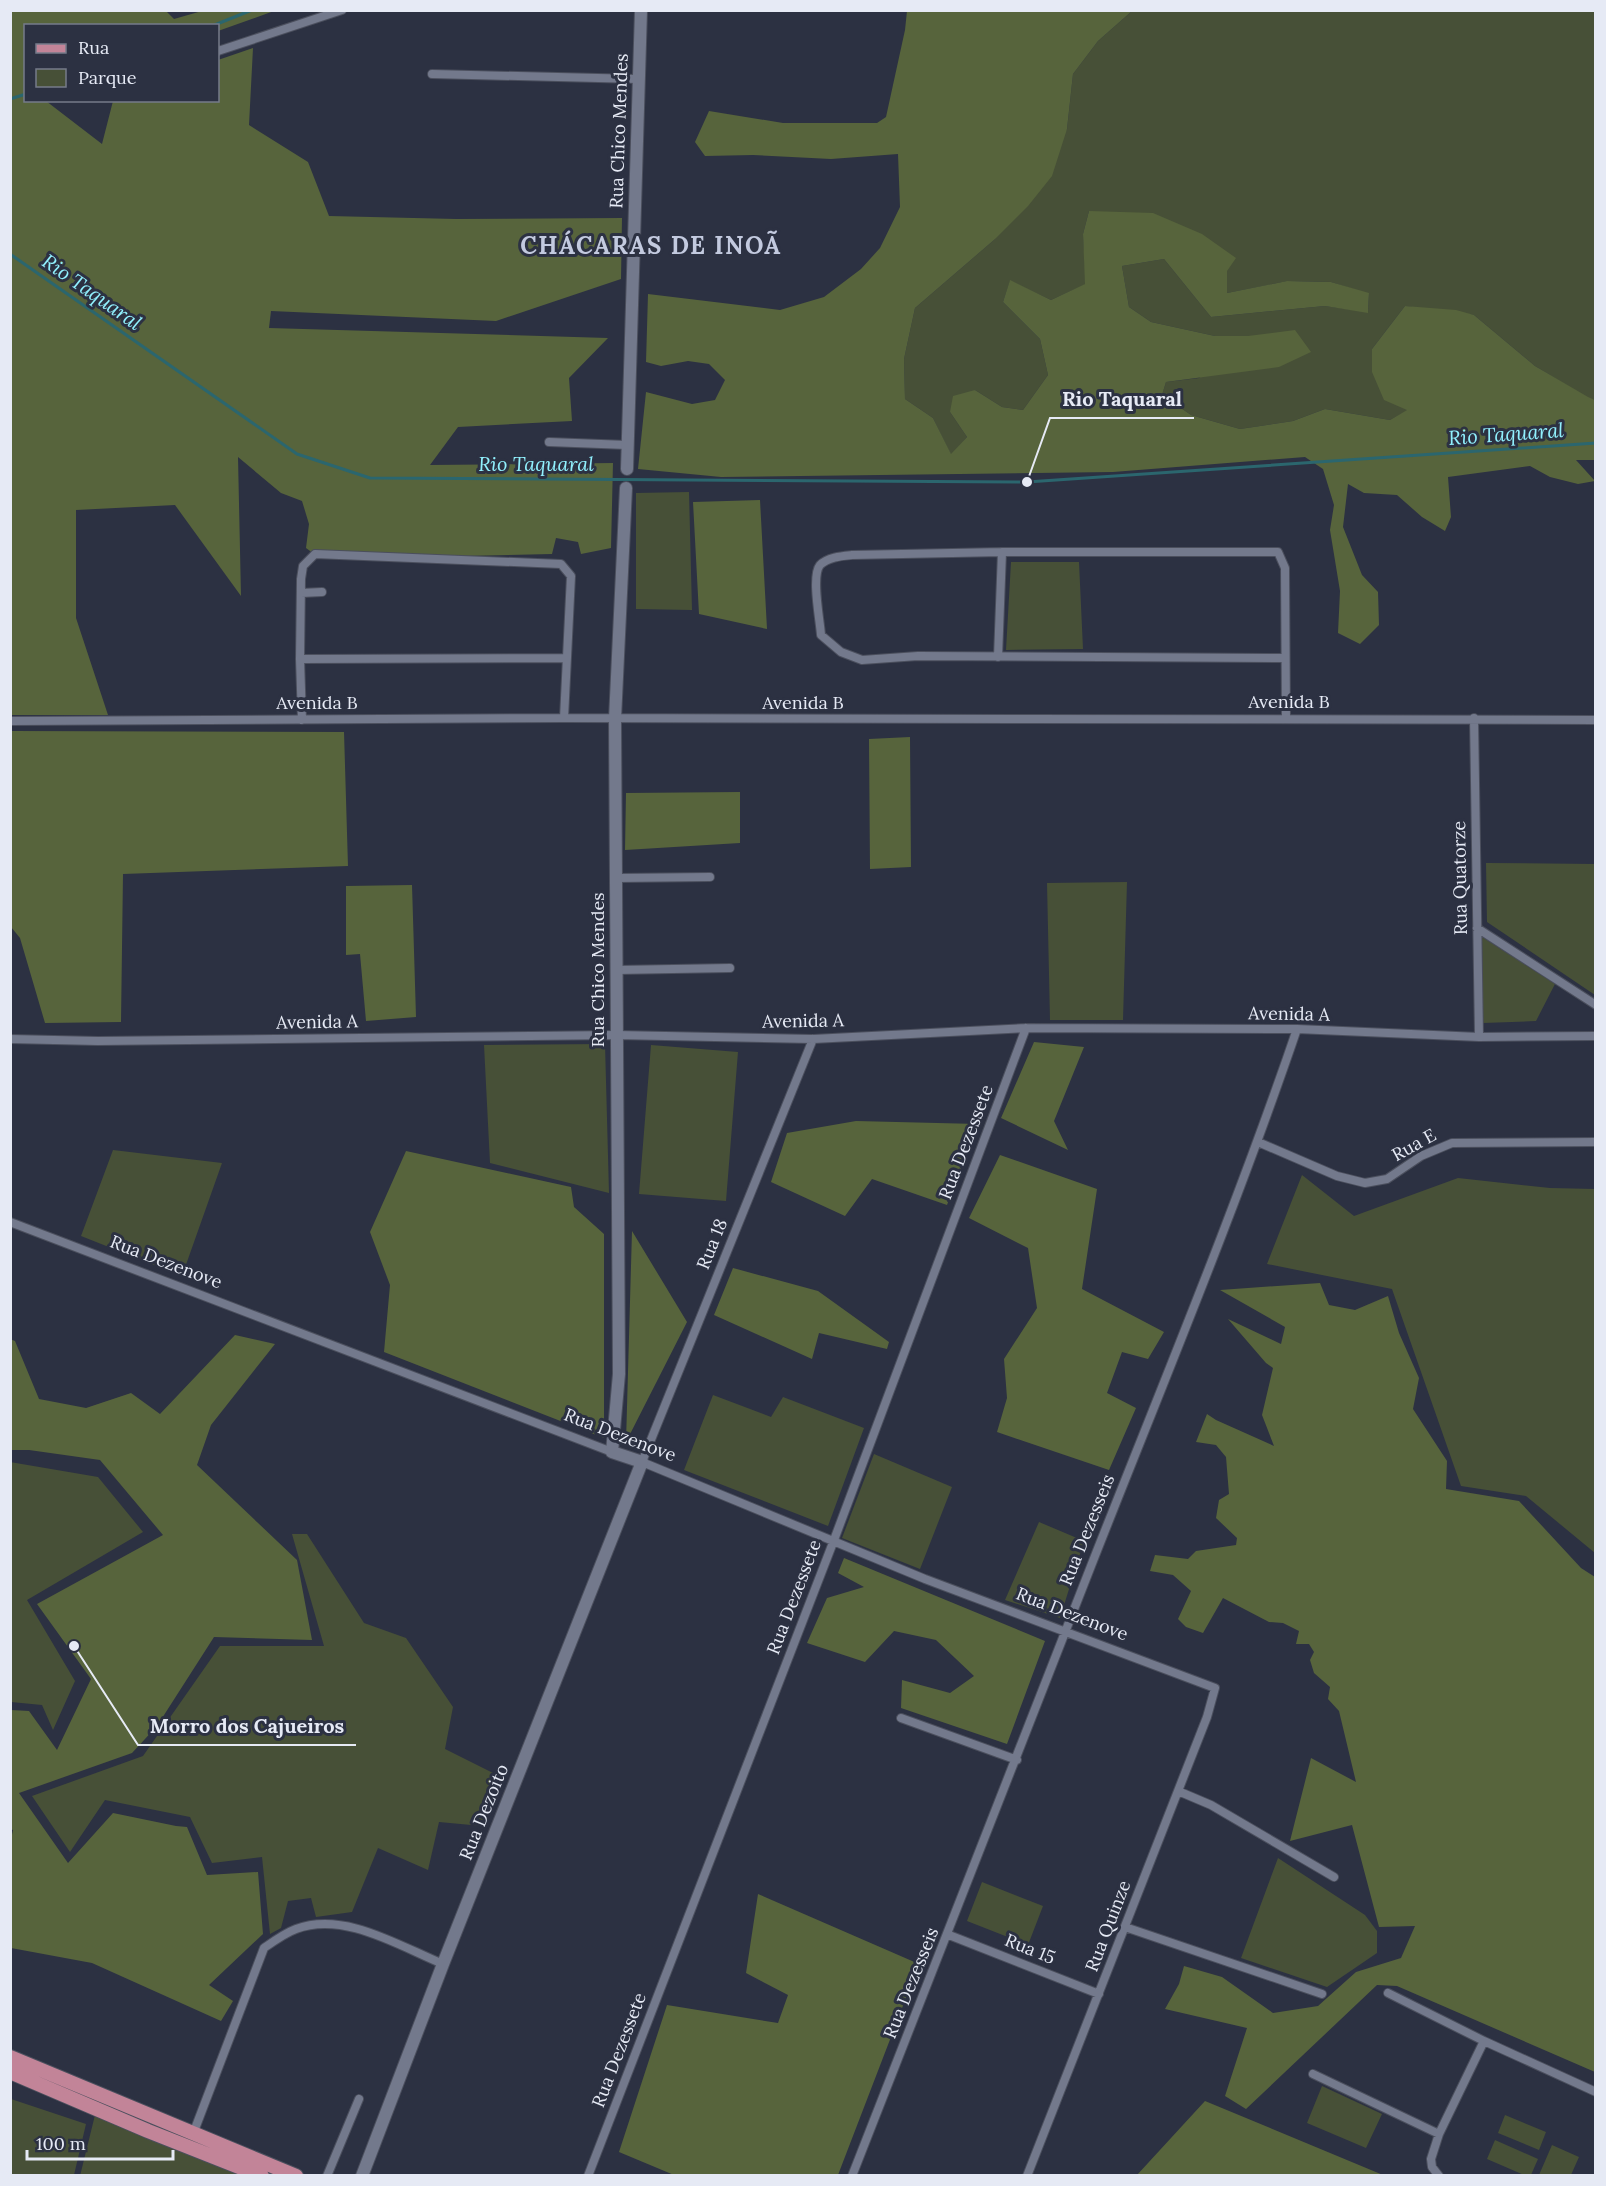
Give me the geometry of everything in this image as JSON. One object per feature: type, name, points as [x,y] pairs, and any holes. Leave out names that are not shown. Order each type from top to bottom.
[{"type":"main road","name":"Rua Chico Mendes","points":[[627,469],[641,10]]},
{"type":"main road","name":"Rua Chico Mendes","points":[[612,1452],[619,1374],[615,719],[626,488]]},
{"type":"main road","name":"Rua Dezenove","points":[[612,1452],[642,1462]]},
{"type":"main road","name":"Rua Dezoito","points":[[362,2175],[642,1462]]},
{"type":"main road","points":[[10,2057],[296,2175]]},
{"type":"main road","points":[[10,2072],[156,2134],[262,2175]]},
{"type":"street","points":[[219,51],[342,10]]},
{"type":"street","points":[[432,74],[638,79]]},
{"type":"street","points":[[549,442],[627,445]]},
{"type":"street","points":[[998,657],[1002,552]]},
{"type":"street","points":[[1285,658],[918,656],[862,660],[841,652],[821,635],[816,575],[820,565],[838,556],[1002,552],[1278,552],[1285,568],[1286,719]]},
{"type":"street","points":[[302,720],[300,659],[303,566],[315,554],[561,564],[571,576],[564,718]]},
{"type":"street","points":[[301,593],[322,592]]},
{"type":"street","points":[[300,659],[567,658]]},
{"type":"street","name":"Avenida B","points":[[10,721],[564,718],[1596,720]]},
{"type":"street","name":"Rua Quatorze","points":[[1474,718],[1479,1037]]},
{"type":"street","points":[[616,878],[710,877]]},
{"type":"street","points":[[1477,928],[1596,1005]]},
{"type":"street","points":[[616,970],[730,968]]},
{"type":"street","name":"Avenida A","points":[[10,1040],[616,1035],[813,1039],[1026,1028],[1297,1029],[1479,1037],[1596,1036]]},
{"type":"street","name":"Rua Dezessete","points":[[588,2175],[834,1540],[1026,1028]]},
{"type":"street","name":"Rua Dezesseis","points":[[852,2175],[949,1935],[1065,1631],[1258,1142],[1297,1029]]},
{"type":"street","name":"Rua 18","points":[[642,1462],[813,1039]]},
{"type":"street","name":"Rua E","points":[[1258,1142],[1337,1176],[1365,1183],[1387,1179],[1421,1156],[1452,1143],[1596,1142]]},
{"type":"street","name":"Rua Dezenove","points":[[10,1222],[612,1452]]},
{"type":"street","name":"Rua Dezenove","points":[[642,1462],[925,1579],[1215,1688]]},
{"type":"street","name":"Rua Quinze","points":[[1027,2175],[1207,1717],[1215,1688]]},
{"type":"street","points":[[901,1718],[1017,1761]]},
{"type":"street","points":[[1178,1791],[1211,1805],[1334,1877]]},
{"type":"street","points":[[193,2134],[264,1948],[295,1929],[315,1924],[334,1923],[362,1930],[443,1965]]},
{"type":"street","points":[[1125,1927],[1322,1994]]},
{"type":"street","name":"Rua 15","points":[[949,1935],[1099,1994]]},
{"type":"street","points":[[1388,1993],[1484,2041],[1596,2092]]},
{"type":"street","points":[[1439,2175],[1432,2167],[1431,2159],[1439,2133],[1484,2041]]},
{"type":"street","points":[[1313,2074],[1439,2133]]},
{"type":"street","points":[[327,2175],[359,2098]]},
{"type":"green space","points":[[11,11],[166,11],[174,19],[202,11],[274,11],[219,31],[219,24],[24,24],[24,102],[47,102],[102,144],[113,102],[219,102],[219,60],[253,48],[249,125],[308,162],[329,216],[456,219],[622,218],[621,279],[496,321],[271,311],[269,328],[608,338],[569,378],[572,421],[458,427],[430,465],[613,463],[611,548],[581,554],[578,542],[556,538],[552,554],[321,559],[306,548],[309,524],[302,501],[281,493],[238,457],[241,596],[175,505],[76,510],[76,618],[108,715],[11,715]]},
{"type":"green space","points":[[907,11],[1132,11],[1098,41],[1073,74],[1067,129],[1052,176],[1028,206],[994,240],[915,308],[904,359],[905,399],[933,418],[951,454],[967,437],[950,412],[953,396],[975,390],[1002,407],[1023,410],[1048,375],[1040,339],[1003,302],[1010,280],[1051,300],[1085,284],[1083,234],[1089,211],[1153,213],[1202,234],[1236,258],[1227,271],[1227,293],[1287,281],[1331,282],[1369,293],[1368,313],[1325,306],[1211,317],[1164,259],[1122,266],[1129,307],[1151,322],[1215,336],[1248,336],[1295,330],[1311,352],[1279,367],[1166,382],[1162,395],[1191,415],[1240,429],[1293,421],[1325,409],[1390,420],[1407,410],[1384,400],[1372,372],[1372,349],[1405,306],[1456,310],[1474,315],[1535,366],[1595,400],[1595,460],[1576,460],[1595,481],[1578,484],[1550,477],[1530,466],[1448,477],[1451,517],[1445,531],[1422,517],[1397,495],[1364,493],[1348,484],[1343,527],[1362,575],[1378,592],[1379,625],[1360,644],[1338,633],[1340,591],[1330,530],[1334,505],[1323,469],[1305,457],[1113,472],[721,477],[638,469],[646,392],[692,404],[715,400],[725,380],[709,364],[688,361],[661,366],[646,362],[648,294],[780,310],[824,297],[861,269],[880,248],[900,207],[898,154],[831,159],[753,155],[705,156],[695,142],[709,111],[783,123],[877,123],[886,117]]},
{"type":"green space","points":[[1132,11],[1595,11],[1595,400],[1535,366],[1474,315],[1405,306],[1372,349],[1408,410],[1390,420],[1325,409],[1293,421],[1240,429],[1191,415],[1162,395],[1166,382],[1199,378],[1248,336],[1215,336],[1151,322],[1129,307],[1122,266],[1164,259],[1211,317],[1325,306],[1368,312],[1369,294],[1331,282],[1288,281],[1227,293],[1227,271],[1089,211],[1083,234],[1086,284],[1051,300],[1010,281],[1003,302],[1040,339],[1048,375],[1023,410],[1002,407],[975,390],[950,412],[967,437],[951,455],[933,418],[905,399],[904,359],[915,308],[994,240],[1067,129],[1073,74],[1098,41]]},
{"type":"green space","points":[[689,492],[692,610],[636,609],[636,493]]},
{"type":"green space","points":[[760,500],[767,629],[699,614],[693,502]]},
{"type":"green space","points":[[1011,562],[1079,562],[1083,649],[1006,650]]},
{"type":"green space","points":[[11,731],[344,732],[348,866],[123,874],[121,1022],[45,1023],[20,938],[11,927]]},
{"type":"green space","points":[[910,737],[911,867],[870,869],[869,739]]},
{"type":"green space","points":[[740,792],[740,843],[625,850],[626,793]]},
{"type":"green space","points":[[1486,863],[1595,864],[1595,995],[1487,922]]},
{"type":"green space","points":[[1127,882],[1123,1020],[1050,1020],[1047,883]]},
{"type":"green space","points":[[412,885],[416,1017],[366,1021],[360,954],[346,955],[346,886]]},
{"type":"green space","points":[[1482,937],[1555,984],[1536,1021],[1483,1023]]},
{"type":"green space","points":[[1034,1042],[1084,1047],[1054,1121],[1068,1150],[1001,1118]]},
{"type":"green space","points":[[605,1044],[609,1193],[490,1163],[484,1045]]},
{"type":"green space","points":[[651,1045],[738,1052],[726,1201],[639,1194]]},
{"type":"green space","points":[[856,1121],[978,1124],[947,1205],[872,1179],[845,1216],[771,1182],[787,1133]]},
{"type":"green space","points":[[113,1150],[222,1163],[182,1276],[81,1236]]},
{"type":"green space","points":[[406,1151],[571,1187],[574,1207],[604,1234],[604,1438],[384,1352],[390,1285],[370,1232]]},
{"type":"green space","points":[[1000,1155],[1097,1189],[1082,1289],[1164,1332],[1148,1359],[1122,1352],[1107,1393],[1136,1408],[1109,1470],[997,1432],[1007,1398],[1004,1359],[1037,1308],[1028,1248],[969,1218]]},
{"type":"green space","points":[[1302,1175],[1354,1216],[1458,1178],[1550,1188],[1595,1189],[1595,1553],[1526,1496],[1461,1486],[1392,1289],[1267,1264]]},
{"type":"green space","points":[[632,1231],[687,1322],[626,1442]]},
{"type":"green space","points":[[733,1268],[818,1291],[889,1342],[887,1349],[819,1333],[812,1359],[714,1315]]},
{"type":"green space","points":[[1320,1283],[1329,1305],[1355,1310],[1388,1296],[1399,1333],[1419,1378],[1413,1409],[1447,1461],[1446,1489],[1519,1501],[1581,1568],[1595,1577],[1595,2072],[1397,1986],[1377,1985],[1246,2109],[1225,2096],[1247,2028],[1165,2009],[1179,1984],[1184,1966],[1222,1977],[1273,2013],[1318,2006],[1356,1972],[1401,1958],[1415,1926],[1379,1927],[1352,1825],[1290,1841],[1311,1758],[1356,1782],[1339,1711],[1328,1699],[1330,1687],[1314,1673],[1310,1660],[1314,1652],[1309,1644],[1296,1644],[1299,1631],[1283,1623],[1269,1622],[1223,1598],[1203,1633],[1186,1627],[1178,1619],[1191,1591],[1173,1575],[1150,1571],[1155,1555],[1188,1559],[1196,1551],[1236,1545],[1237,1538],[1216,1518],[1219,1500],[1229,1494],[1226,1457],[1216,1445],[1196,1442],[1207,1414],[1274,1446],[1262,1415],[1273,1368],[1228,1319],[1281,1344],[1285,1327],[1220,1290]]},
{"type":"green space","points":[[235,1335],[275,1344],[211,1425],[197,1465],[297,1560],[312,1640],[214,1637],[157,1726],[132,1753],[19,1793],[68,1863],[113,1813],[187,1827],[207,1875],[258,1872],[263,1934],[209,1985],[233,2001],[221,2021],[92,1963],[11,1948],[10,1844],[13,1830],[10,1829],[11,1710],[29,1711],[57,1750],[91,1679],[37,1604],[163,1535],[100,1460],[29,1450],[11,1450],[10,1339],[15,1341],[39,1399],[86,1408],[131,1393],[160,1414]]},
{"type":"green space","points":[[713,1395],[771,1417],[783,1397],[864,1428],[828,1526],[684,1470]]},
{"type":"green space","points":[[874,1454],[952,1487],[920,1569],[842,1538]]},
{"type":"green space","points":[[10,1462],[98,1477],[143,1532],[27,1600],[75,1681],[53,1730],[42,1705],[11,1702]]},
{"type":"green space","points":[[1039,1522],[1084,1541],[1060,1618],[1005,1600]]},
{"type":"green space","points":[[292,1534],[307,1534],[364,1623],[406,1638],[453,1707],[445,1749],[501,1777],[482,1826],[439,1822],[428,1870],[378,1848],[352,1912],[316,1917],[311,1898],[288,1901],[281,1928],[270,1934],[262,1857],[212,1863],[190,1817],[105,1800],[70,1852],[32,1796],[143,1756],[220,1646],[324,1646]]},
{"type":"green space","points":[[844,1558],[1045,1641],[1007,1744],[901,1708],[902,1680],[950,1693],[974,1676],[936,1640],[894,1631],[865,1662],[807,1643],[827,1598],[864,1587],[838,1573]]},
{"type":"green space","points":[[1278,1858],[1365,1915],[1377,1931],[1377,1953],[1327,1987],[1241,1958]]},
{"type":"green space","points":[[982,1882],[1043,1906],[1028,1945],[967,1921]]},
{"type":"green space","points":[[758,1894],[919,1964],[838,2175],[674,2175],[619,2152],[667,2005],[778,2023],[788,1995],[746,1973]]},
{"type":"green space","points":[[1322,2086],[1382,2114],[1366,2148],[1307,2123]]},
{"type":"green space","points":[[11,2099],[86,2124],[74,2175],[11,2175]]},
{"type":"green space","points":[[1205,2101],[1383,2175],[1137,2175]]},
{"type":"green space","points":[[95,2115],[244,2176],[80,2176]]},
{"type":"green space","points":[[1505,2115],[1546,2132],[1539,2150],[1498,2133]]},
{"type":"green space","points":[[1495,2140],[1538,2159],[1531,2175],[1524,2175],[1487,2159]]},
{"type":"green space","points":[[1552,2145],[1579,2157],[1571,2175],[1539,2175]]},
{"type":"waterway","points":[[217,24],[252,10]]},
{"type":"waterway","points":[[10,99],[24,95]]},
{"type":"waterway","name":"Rio Taquaral","points":[[10,254],[297,454],[370,478],[1027,482],[1596,443]]},
{"type":"place","name":"Rio Taquaral","points":[[1027,482]]},
{"type":"place","name":"Morro dos Cajueiros","points":[[74,1646]]},
{"type":"district","name":"CHÁCARAS DE INOÃ","points":[[651,246]]}]
